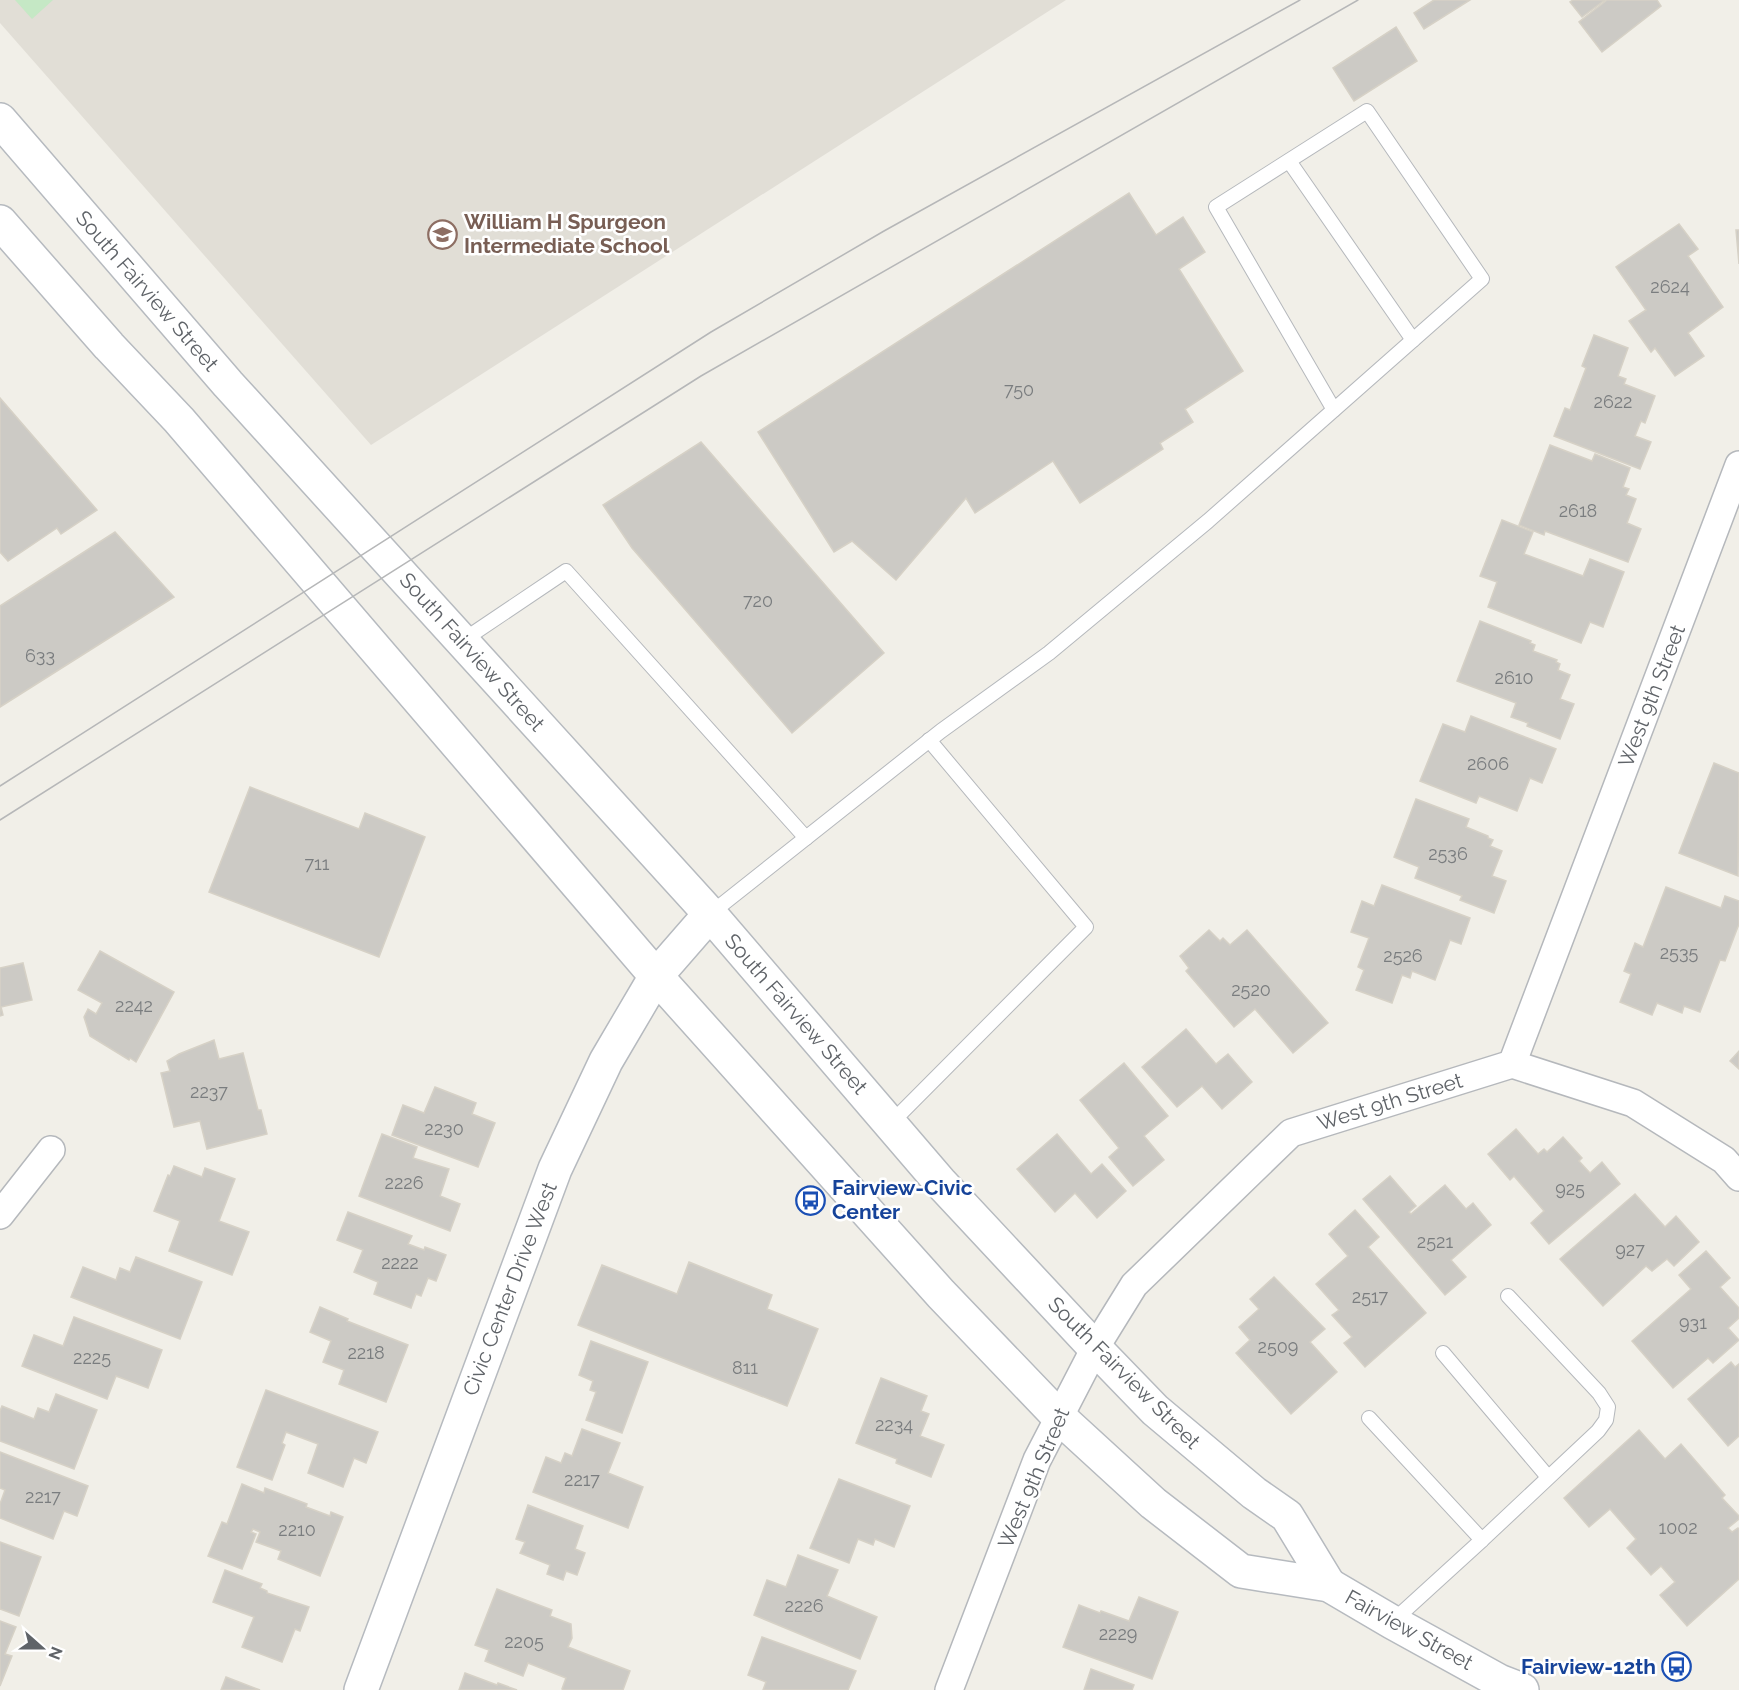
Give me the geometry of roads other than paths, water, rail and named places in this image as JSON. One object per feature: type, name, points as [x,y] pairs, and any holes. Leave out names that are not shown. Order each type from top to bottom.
[{"type":"main road","name":"South Fairview Street","points":[[0,120],[228,384],[710,914],[940,1182],[1155,1410],[1204,1452],[1287,1516],[1329,1585]]},
{"type":"main road","points":[[0,222],[109,346],[186,429],[656,976],[941,1294],[1058,1416],[1153,1503],[1241,1571],[1329,1585]]},
{"type":"main road","name":"Civic Center Drive West","points":[[361,1690],[555,1169],[606,1061],[656,976],[710,914]]},
{"type":"main road","name":"Fairview Street","points":[[1329,1585],[1499,1681],[1522,1690]]},
{"type":"street","name":"West 9th Street","points":[[949,1690],[1036,1460],[1095,1348],[1134,1285],[1291,1133],[1512,1064],[1739,465]]},
{"type":"street","points":[[1512,1064],[1633,1103],[1724,1161],[1739,1177]]},
{"type":"street","points":[[0,1215],[51,1150]]},
{"type":"lane","points":[[710,914],[929,740],[1049,653],[1208,521],[1334,410],[1482,279],[1367,111],[1216,207],[1334,410]]},
{"type":"lane","points":[[1289,161],[1413,340]]},
{"type":"lane","points":[[462,641],[566,571],[806,838]]},
{"type":"lane","points":[[890,1124],[1086,927],[929,740]]},
{"type":"lane","points":[[1392,1622],[1598,1431],[1606,1420],[1608,1407],[1599,1393],[1508,1296]]},
{"type":"lane","points":[[1443,1353],[1548,1476]]},
{"type":"lane","points":[[1369,1418],[1482,1540]]},
{"type":"tram line","points":[[0,786],[711,332],[884,231],[1300,0]]},
{"type":"tram line","points":[[0,820],[701,376],[1358,0]]},
{"type":"place","name":"William H Spurgeon Intermediate School","points":[[443,234]]},
{"type":"place","name":"Fairview-Civic Center","points":[[811,1200]]},
{"type":"place","name":"Fairview-12th","points":[[1677,1667]]}]
